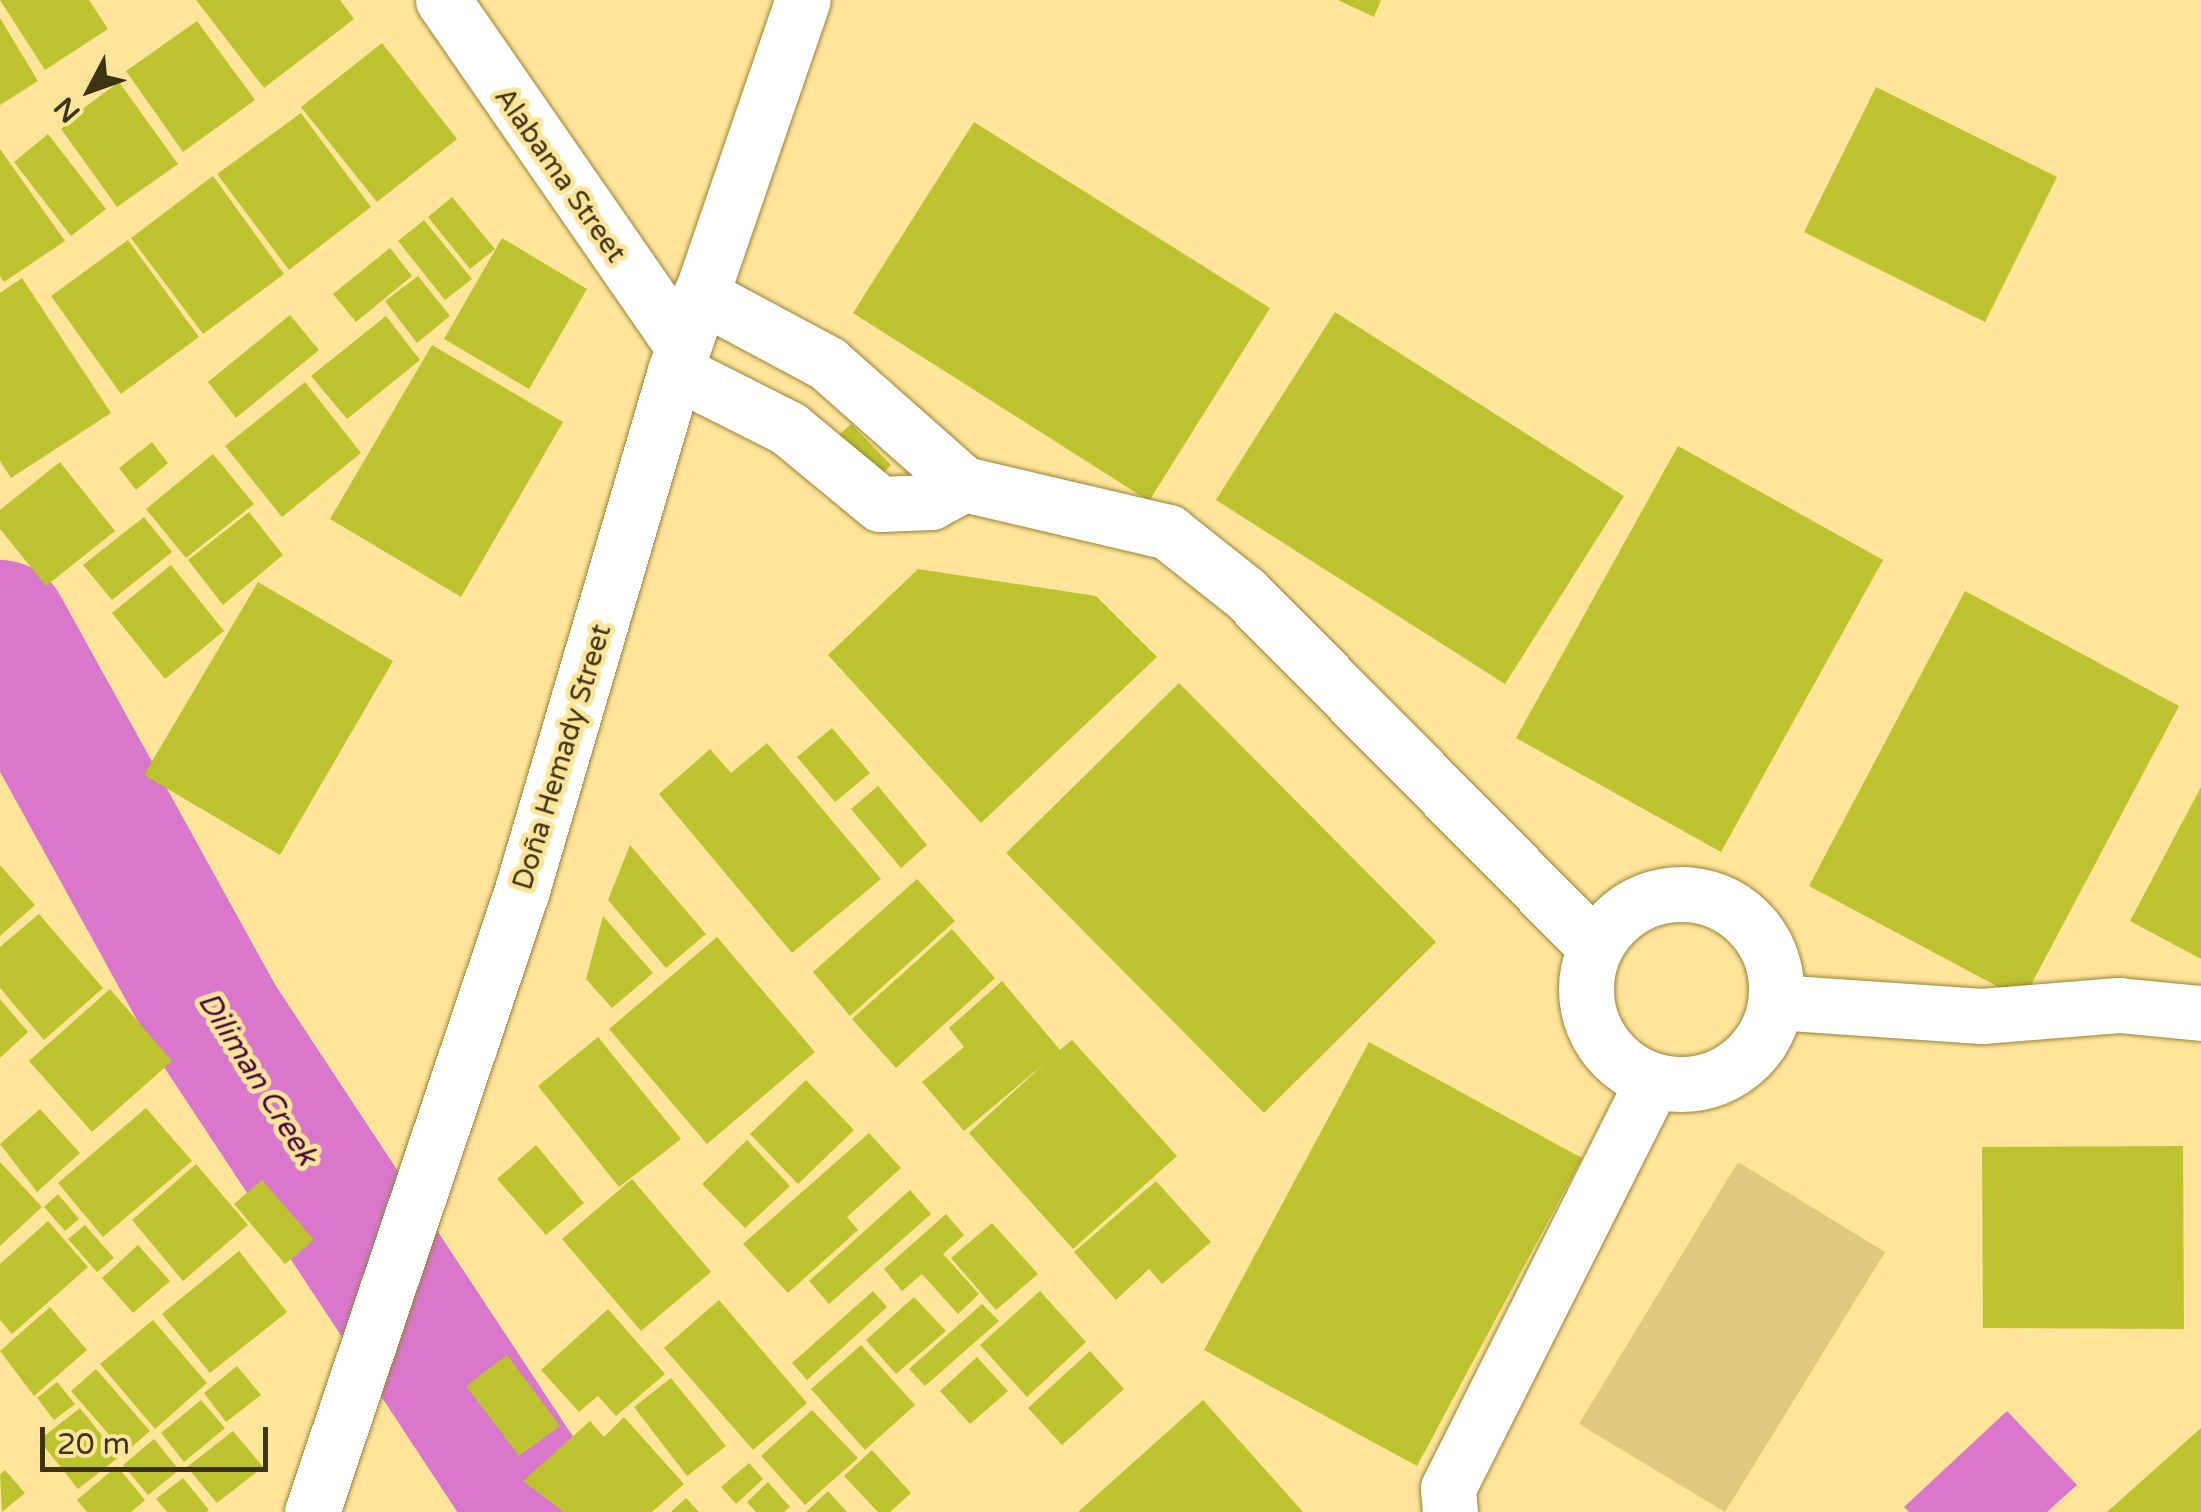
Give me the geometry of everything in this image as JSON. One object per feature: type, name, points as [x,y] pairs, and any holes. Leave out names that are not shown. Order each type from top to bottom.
[{"type":"street","name":"Alabama Street","points":[[442,0],[686,337]]},
{"type":"street","name":"Doña Hemady Street","points":[[312,1512],[522,890],[686,337],[802,0]]},
{"type":"street","points":[[686,337],[880,504],[931,502],[964,484]]},
{"type":"street","points":[[686,337],[827,363],[964,484],[1168,532],[1246,593],[1595,947]]},
{"type":"street","points":[[1708,897],[1760,938],[1776,1002],[1760,1040],[1732,1070],[1707,1082],[1652,1080],[1623,1066],[1587,1011],[1595,947],[1642,901],[1708,897]]},
{"type":"street","points":[[1776,1002],[1982,1016],[2119,1005],[2201,1013]]},
{"type":"street","points":[[1450,1512],[1448,1488],[1652,1080]]},
{"type":"shaded area","points":[[1738,1162],[1885,1252],[1725,1512],[1579,1424]]},
{"type":"shaded area","points":[[2007,1411],[2077,1485],[2047,1512],[1909,1512],[1904,1507]]},
{"type":"building","points":[[0,0],[89,0],[108,29],[45,70]]},
{"type":"building","points":[[196,0],[340,0],[354,19],[264,88]]},
{"type":"building","points":[[1338,0],[1381,0],[1374,17]]},
{"type":"building","points":[[0,18],[38,81],[0,105]]},
{"type":"building","points":[[197,21],[255,100],[183,152],[126,71]]},
{"type":"building","points":[[382,43],[457,139],[377,202],[301,107]]},
{"type":"building","points":[[119,82],[178,164],[117,207],[59,126]]},
{"type":"building","points":[[1876,87],[2057,177],[1985,322],[1804,232]]},
{"type":"building","points":[[301,113],[371,207],[289,270],[217,174]]},
{"type":"building","points":[[974,122],[1270,308],[1149,501],[853,313]]},
{"type":"building","points":[[48,134],[106,209],[71,236],[14,162]]},
{"type":"building","points":[[0,149],[65,241],[4,282],[0,276]]},
{"type":"building","points":[[213,176],[284,274],[203,334],[131,238]]},
{"type":"building","points":[[452,197],[495,249],[470,269],[428,217]]},
{"type":"building","points":[[424,220],[472,279],[445,300],[398,241]]},
{"type":"building","points":[[502,238],[587,289],[529,389],[444,339]]},
{"type":"building","points":[[128,240],[199,337],[121,394],[51,296]]},
{"type":"building","points":[[390,248],[412,276],[356,322],[333,294]]},
{"type":"building","points":[[418,276],[450,316],[417,343],[385,301]]},
{"type":"building","points":[[22,278],[111,413],[11,478],[0,461],[0,293]]},
{"type":"building","points":[[1335,312],[1624,496],[1505,684],[1216,500]]},
{"type":"building","points":[[290,315],[319,350],[236,418],[208,382]]},
{"type":"building","points":[[386,316],[420,360],[347,419],[311,376]]},
{"type":"building","points":[[432,345],[563,422],[461,597],[330,519]]},
{"type":"building","points":[[305,382],[361,453],[282,517],[225,446]]},
{"type":"building","points":[[851,424],[891,465],[870,487],[829,444]]},
{"type":"building","points":[[152,442],[168,463],[136,490],[119,468]]},
{"type":"building","points":[[1678,446],[1883,560],[1721,852],[1516,738]]},
{"type":"building","points":[[213,454],[254,504],[186,558],[146,509]]},
{"type":"building","points":[[60,462],[115,531],[46,586],[0,529],[0,510]]},
{"type":"building","points":[[249,512],[283,555],[223,605],[188,560]]},
{"type":"building","points":[[144,517],[172,552],[112,600],[83,565]]},
{"type":"building","points":[[171,565],[224,631],[165,679],[112,613]]},
{"type":"building","points":[[918,569],[1096,596],[1157,657],[981,823],[828,655]]},
{"type":"building","points":[[258,582],[393,661],[280,855],[144,775]]},
{"type":"building","points":[[1965,591],[2179,706],[2023,1000],[1809,886]]},
{"type":"building","points":[[1179,683],[1436,942],[1264,1113],[1006,853]]},
{"type":"building","points":[[832,728],[870,773],[835,802],[797,757]]},
{"type":"building","points":[[767,743],[881,879],[792,953],[659,794],[710,749],[731,773]]},
{"type":"building","points":[[878,786],[927,845],[901,868],[851,809]]},
{"type":"building","points":[[2201,787],[2201,959],[2130,921]]},
{"type":"building","points":[[630,845],[706,934],[666,968],[608,900]]},
{"type":"building","points":[[0,865],[35,905],[0,936]]},
{"type":"building","points":[[917,879],[955,921],[850,1016],[813,972]]},
{"type":"building","points":[[39,914],[103,988],[44,1040],[0,988],[0,947]]},
{"type":"building","points":[[603,916],[653,973],[612,1008],[586,979]]},
{"type":"building","points":[[952,929],[995,978],[896,1068],[852,1019]]},
{"type":"building","points":[[717,937],[815,1052],[707,1144],[609,1029]]},
{"type":"building","points":[[1002,981],[1060,1050],[1072,1040],[1177,1156],[1073,1249],[969,1133],[1045,1063],[964,1131],[922,1082],[964,1047],[949,1028]]},
{"type":"building","points":[[110,989],[172,1061],[92,1132],[29,1061]]},
{"type":"building","points":[[0,999],[28,1032],[0,1058]]},
{"type":"building","points":[[598,1037],[681,1139],[619,1187],[538,1086]]},
{"type":"building","points":[[1369,1042],[1582,1158],[1417,1466],[1204,1350]]},
{"type":"building","points":[[806,1080],[854,1130],[798,1184],[750,1134]]},
{"type":"building","points":[[146,1108],[192,1161],[103,1237],[58,1183]]},
{"type":"building","points":[[40,1109],[80,1153],[37,1192],[0,1144]]},
{"type":"building","points":[[869,1133],[901,1168],[847,1217],[858,1230],[788,1293],[743,1244]]},
{"type":"building","points":[[747,1140],[790,1186],[745,1228],[702,1184]]},
{"type":"building","points":[[536,1145],[584,1203],[546,1235],[497,1179]]},
{"type":"building","points":[[2183,1146],[2184,1329],[1983,1328],[1982,1147]]},
{"type":"building","points":[[0,1162],[42,1207],[0,1246]]},
{"type":"building","points":[[196,1164],[248,1225],[183,1281],[132,1220]]},
{"type":"building","points":[[632,1179],[711,1272],[641,1331],[562,1239]]},
{"type":"building","points":[[262,1180],[314,1240],[285,1264],[234,1204]]},
{"type":"building","points":[[1156,1181],[1211,1242],[1162,1284],[1149,1269],[1116,1300],[1074,1252]]},
{"type":"building","points":[[910,1190],[931,1214],[829,1304],[809,1281]]},
{"type":"building","points":[[58,1194],[79,1219],[65,1231],[44,1207]]},
{"type":"building","points":[[946,1214],[964,1235],[943,1254],[979,1294],[958,1314],[922,1274],[902,1291],[884,1269]]},
{"type":"building","points":[[48,1221],[88,1267],[12,1334],[0,1320],[0,1264]]},
{"type":"building","points":[[992,1223],[1038,1274],[996,1310],[951,1258]]},
{"type":"building","points":[[85,1225],[114,1258],[97,1272],[68,1239]]},
{"type":"building","points":[[138,1245],[170,1281],[133,1313],[102,1278]]},
{"type":"building","points":[[239,1251],[287,1312],[210,1373],[162,1314]]},
{"type":"building","points":[[873,1291],[887,1307],[807,1380],[792,1363]]},
{"type":"building","points":[[1040,1291],[1086,1342],[1027,1397],[980,1345]]},
{"type":"building","points":[[914,1297],[946,1331],[896,1374],[866,1340]]},
{"type":"building","points":[[719,1300],[807,1403],[753,1450],[664,1348]]},
{"type":"building","points":[[982,1304],[999,1321],[925,1386],[909,1369]]},
{"type":"building","points":[[50,1307],[87,1350],[34,1396],[0,1351]]},
{"type":"building","points":[[608,1309],[665,1374],[616,1416],[598,1396],[579,1412],[541,1370]]},
{"type":"building","points":[[153,1320],[207,1383],[155,1429],[100,1364]]},
{"type":"building","points":[[861,1345],[915,1405],[865,1450],[811,1389]]},
{"type":"building","points":[[1090,1351],[1124,1389],[1062,1445],[1028,1408]]},
{"type":"building","points":[[507,1355],[560,1426],[519,1456],[466,1386]]},
{"type":"building","points":[[977,1357],[1008,1391],[970,1424],[940,1391]]},
{"type":"building","points":[[237,1366],[261,1395],[226,1422],[204,1393]]},
{"type":"building","points":[[96,1369],[150,1431],[125,1453],[71,1391]]},
{"type":"building","points":[[671,1378],[726,1446],[687,1476],[634,1407]]},
{"type":"building","points":[[57,1382],[75,1404],[54,1420],[37,1398]]},
{"type":"building","points":[[201,1400],[225,1428],[184,1462],[161,1433]]},
{"type":"building","points":[[1203,1400],[1303,1512],[1078,1512]]},
{"type":"building","points":[[80,1408],[119,1457],[78,1489],[39,1440]]},
{"type":"building","points":[[812,1410],[858,1458],[805,1505],[761,1456]]},
{"type":"building","points":[[624,1417],[684,1484],[652,1512],[564,1512],[523,1481],[590,1421],[604,1437]]},
{"type":"building","points":[[2201,1428],[2201,1512],[2107,1512]]},
{"type":"building","points":[[233,1431],[263,1467],[217,1503],[187,1467]]},
{"type":"building","points":[[154,1439],[179,1470],[148,1495],[123,1465]]},
{"type":"building","points":[[872,1450],[911,1493],[890,1512],[878,1512],[844,1476]]},
{"type":"building","points":[[749,1463],[763,1479],[736,1504],[721,1487]]},
{"type":"building","points":[[117,1466],[145,1500],[131,1512],[87,1512],[77,1500]]},
{"type":"building","points":[[5,1470],[25,1493],[2,1512],[0,1474]]},
{"type":"building","points":[[183,1478],[207,1512],[167,1512],[156,1499]]},
{"type":"building","points":[[768,1482],[790,1507],[784,1512],[756,1512],[747,1502]]},
{"type":"building","points":[[828,1491],[847,1512],[806,1512]]},
{"type":"building","points":[[686,1498],[699,1512],[671,1512]]},
{"type":"waterway","name":"Diliman Creek","points":[[0,629],[219,1025],[540,1512]]}]
